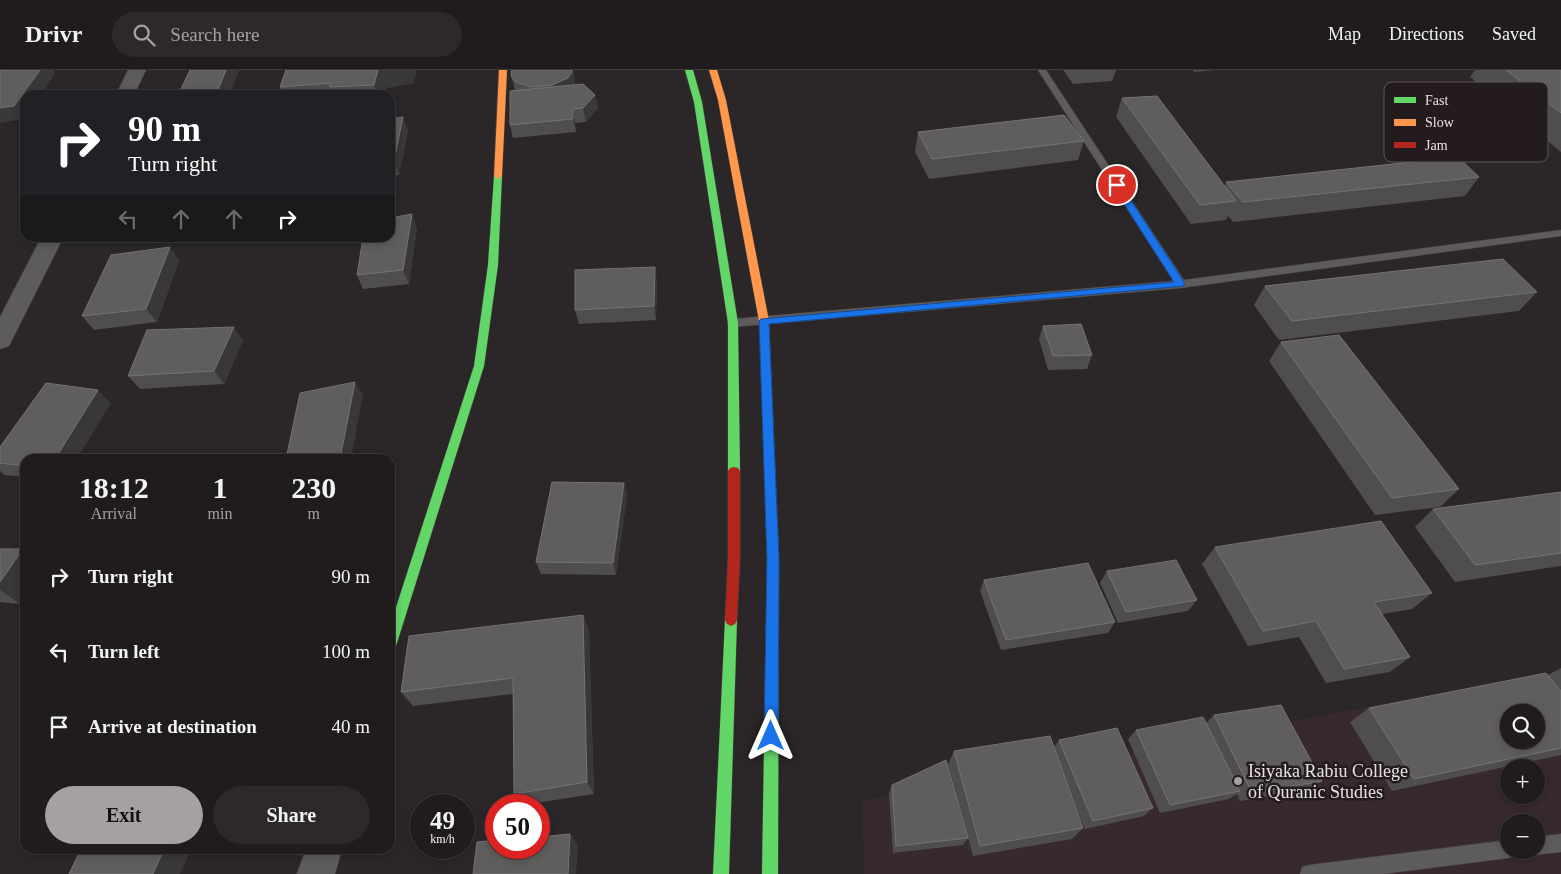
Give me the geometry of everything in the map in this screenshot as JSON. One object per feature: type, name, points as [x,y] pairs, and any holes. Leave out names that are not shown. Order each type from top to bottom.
[{"type":"main road","points":[[395,630],[479,366],[493,265],[502,70]]},
{"type":"main road","points":[[690,70],[698,102],[733,323],[734,559],[721,874]]},
{"type":"main road","points":[[713,70],[722,100],[764,321],[773,559],[770,874]]},
{"type":"street","points":[[127,90],[137,70]]},
{"type":"street","points":[[0,340],[50,242]]},
{"type":"street","points":[[316,874],[322,854]]},
{"type":"lane","points":[[1042,70],[1181,284]]},
{"type":"lane","points":[[733,323],[1181,284],[1561,233]]},
{"type":"lane","points":[[1545,845],[1561,843]]},
{"type":"lane","points":[[1309,874],[1500,851]]},
{"type":"shaded area","name":"Isiyaka Rabiu College of Quranic Studies","points":[[1561,671],[1561,874],[864,874],[862,801]]},
{"type":"building","points":[[0,70],[40,70],[26,90],[20,90],[20,98],[14,106],[0,108]]},
{"type":"building","points":[[190,70],[226,70],[218,90],[180,90]]},
{"type":"building","points":[[286,70],[378,70],[374,85],[330,87],[330,83],[280,87]]},
{"type":"building","points":[[512,70],[572,70],[572,72],[568,78],[552,85],[532,87],[516,82],[512,78]]},
{"type":"building","points":[[1506,70],[1561,70],[1561,113],[1548,103],[1548,82],[1521,82]]},
{"type":"building","points":[[583,84],[595,95],[583,108],[573,109],[573,119],[510,125],[510,91]]},
{"type":"building","points":[[1157,96],[1236,201],[1200,205],[1122,98]]},
{"type":"building","points":[[1064,115],[1084,141],[932,159],[918,132]]},
{"type":"building","points":[[403,117],[395,156],[395,118]]},
{"type":"building","points":[[1412,162],[1463,162],[1479,177],[1243,202],[1226,182]]},
{"type":"building","points":[[412,214],[403,270],[357,275],[362,242],[395,242],[395,217]]},
{"type":"building","points":[[170,247],[146,309],[82,316],[111,255]]},
{"type":"building","points":[[1503,259],[1537,292],[1292,321],[1265,286]]},
{"type":"building","points":[[655,267],[654,306],[575,310],[575,270]]},
{"type":"building","points":[[1081,324],[1092,355],[1053,356],[1043,326]]},
{"type":"building","points":[[234,327],[214,371],[128,376],[147,330]]},
{"type":"building","points":[[1339,335],[1459,489],[1392,498],[1281,342]]},
{"type":"building","points":[[355,382],[341,454],[287,454],[300,393]]},
{"type":"building","points":[[46,383],[98,390],[58,454],[20,454],[20,465],[0,463],[0,447]]},
{"type":"building","points":[[552,482],[624,483],[613,563],[536,562]]},
{"type":"building","points":[[1561,492],[1561,553],[1475,565],[1433,509]]},
{"type":"building","points":[[1381,521],[1432,593],[1374,602],[1410,657],[1344,669],[1316,621],[1263,631],[1215,547]]},
{"type":"building","points":[[0,549],[20,549],[20,553],[0,582]]},
{"type":"building","points":[[1176,560],[1197,600],[1126,612],[1107,571]]},
{"type":"building","points":[[1088,563],[1115,622],[1006,640],[984,580]]},
{"type":"building","points":[[583,615],[587,782],[514,794],[513,678],[401,692],[409,636]]},
{"type":"building","points":[[1546,673],[1561,691],[1561,748],[1509,759],[1500,759],[1500,761],[1414,779],[1369,708]]},
{"type":"building","points":[[1281,705],[1322,781],[1252,793],[1214,715]]},
{"type":"building","points":[[1203,717],[1240,791],[1170,805],[1136,730]]},
{"type":"building","points":[[1117,728],[1153,808],[1093,821],[1059,740]]},
{"type":"building","points":[[1050,736],[1083,828],[980,846],[954,751]]},
{"type":"building","points":[[946,760],[968,838],[896,846],[892,785]]},
{"type":"building","points":[[570,834],[568,874],[473,874],[477,842],[485,841],[485,859],[550,859],[550,836]]},
{"type":"building","points":[[79,854],[162,854],[153,874],[69,874]]},
{"type":"traffic: fast","points":[[689,70],[698,102],[733,323],[734,471]]},
{"type":"traffic: fast","points":[[395,630],[479,366],[493,265],[498,176]]},
{"type":"traffic: fast","points":[[766,370],[773,559],[770,874]]},
{"type":"traffic: fast","points":[[721,874],[731,620]]},
{"type":"traffic: slow","points":[[498,176],[503,70]]},
{"type":"traffic: slow","points":[[713,70],[722,100],[764,321],[766,370]]},
{"type":"traffic: jam","points":[[731,620],[734,559],[734,471]]},
{"type":"place","name":"Isiyaka Rabiu College of Quranic Studies","points":[[1238,781]]},
{"type":"route","points":[[771,736],[773,559],[764,321],[1181,284],[1117,185]]}]
